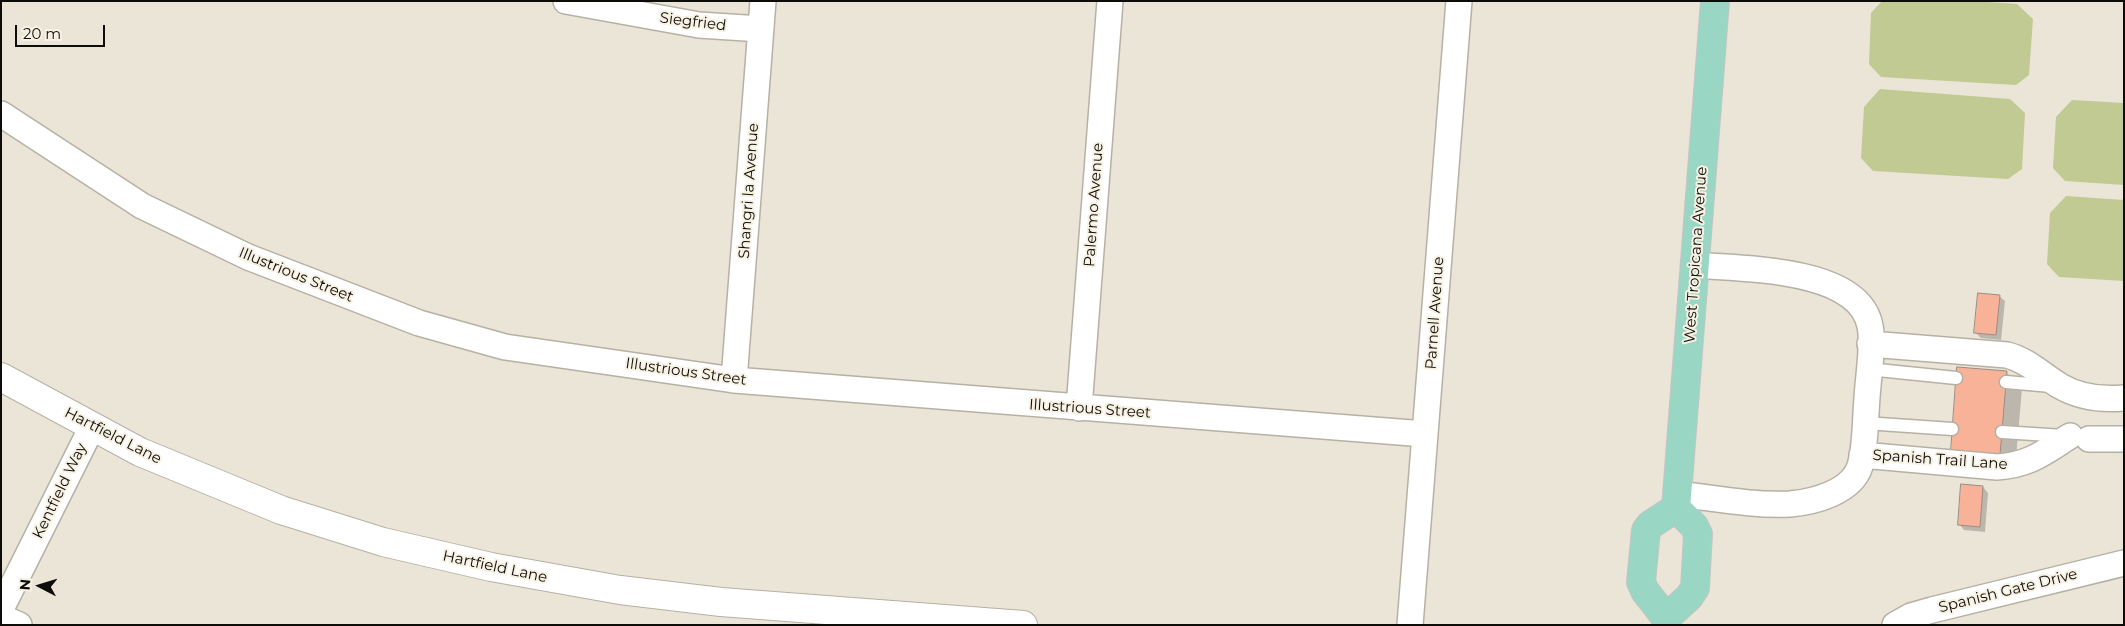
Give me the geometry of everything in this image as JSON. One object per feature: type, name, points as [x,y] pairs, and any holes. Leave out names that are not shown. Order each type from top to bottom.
[{"type":"main road","name":"West Tropicana Avenue","points":[[1676,501],[1716,1]]},
{"type":"main road","points":[[1676,501],[1698,534],[1695,588],[1666,622],[1641,582],[1646,530],[1676,501]]},
{"type":"street","name":"Siegfried","points":[[566,1],[699,25],[761,29]]},
{"type":"street","name":"Shangri la Avenue","points":[[734,380],[763,1]]},
{"type":"street","name":"Palermo Avenue","points":[[1078,408],[1110,1]]},
{"type":"street","name":"Parnell Avenue","points":[[1410,625],[1459,1]]},
{"type":"street","name":"Illustrious Street","points":[[1,114],[142,206],[248,258],[419,323],[505,347],[734,380],[1425,434]]},
{"type":"street","name":"Spanish Trail Lane","points":[[1676,501],[1774,504],[1809,501],[1845,486],[1854,478],[1860,467],[1865,423],[1870,326],[1864,310],[1847,295],[1822,281],[1791,273],[1695,265]]},
{"type":"street","points":[[1870,344],[2007,354],[2019,358],[2062,387],[2078,394],[2092,397],[2124,398]]},
{"type":"street","name":"Hartfield Lane","points":[[1,377],[140,452],[281,510],[384,542],[491,567],[588,586],[721,602],[1023,625]]},
{"type":"street","name":"Kentfield Way","points":[[1,610],[92,426]]},
{"type":"street","name":"Spanish Trail Lane","points":[[1862,455],[1997,467],[2014,466],[2028,462],[2079,438]]},
{"type":"street","points":[[2079,438],[2124,439]]},
{"type":"street","name":"Spanish Gate Drive","points":[[1894,625],[1911,616],[1932,610],[2124,563]]},
{"type":"street","points":[[1,617],[19,625]]},
{"type":"lane","points":[[1868,369],[1956,378]]},
{"type":"lane","points":[[2006,382],[2062,387]]},
{"type":"lane","points":[[1865,423],[1952,429]]},
{"type":"lane","points":[[2002,432],[2079,438]]},
{"type":"green space","points":[[1882,1],[1973,1],[2017,4],[2033,19],[2029,75],[2016,85],[1881,77],[1869,64],[1871,13]]},
{"type":"green space","points":[[1880,89],[2010,99],[2025,113],[2022,169],[2008,179],[1873,171],[1861,158],[1864,107]]},
{"type":"green space","points":[[2072,100],[2124,103],[2124,185],[2065,181],[2053,168],[2056,117]]},
{"type":"green space","points":[[2066,196],[2124,200],[2124,281],[2059,277],[2047,264],[2050,213]]},
{"type":"building","points":[[1978,293],[2000,295],[1996,335],[1974,333]]},
{"type":"building","points":[[1957,367],[2007,371],[2000,455],[1951,451]]},
{"type":"building","points":[[1961,484],[1983,486],[1980,527],[1958,525]]}]
